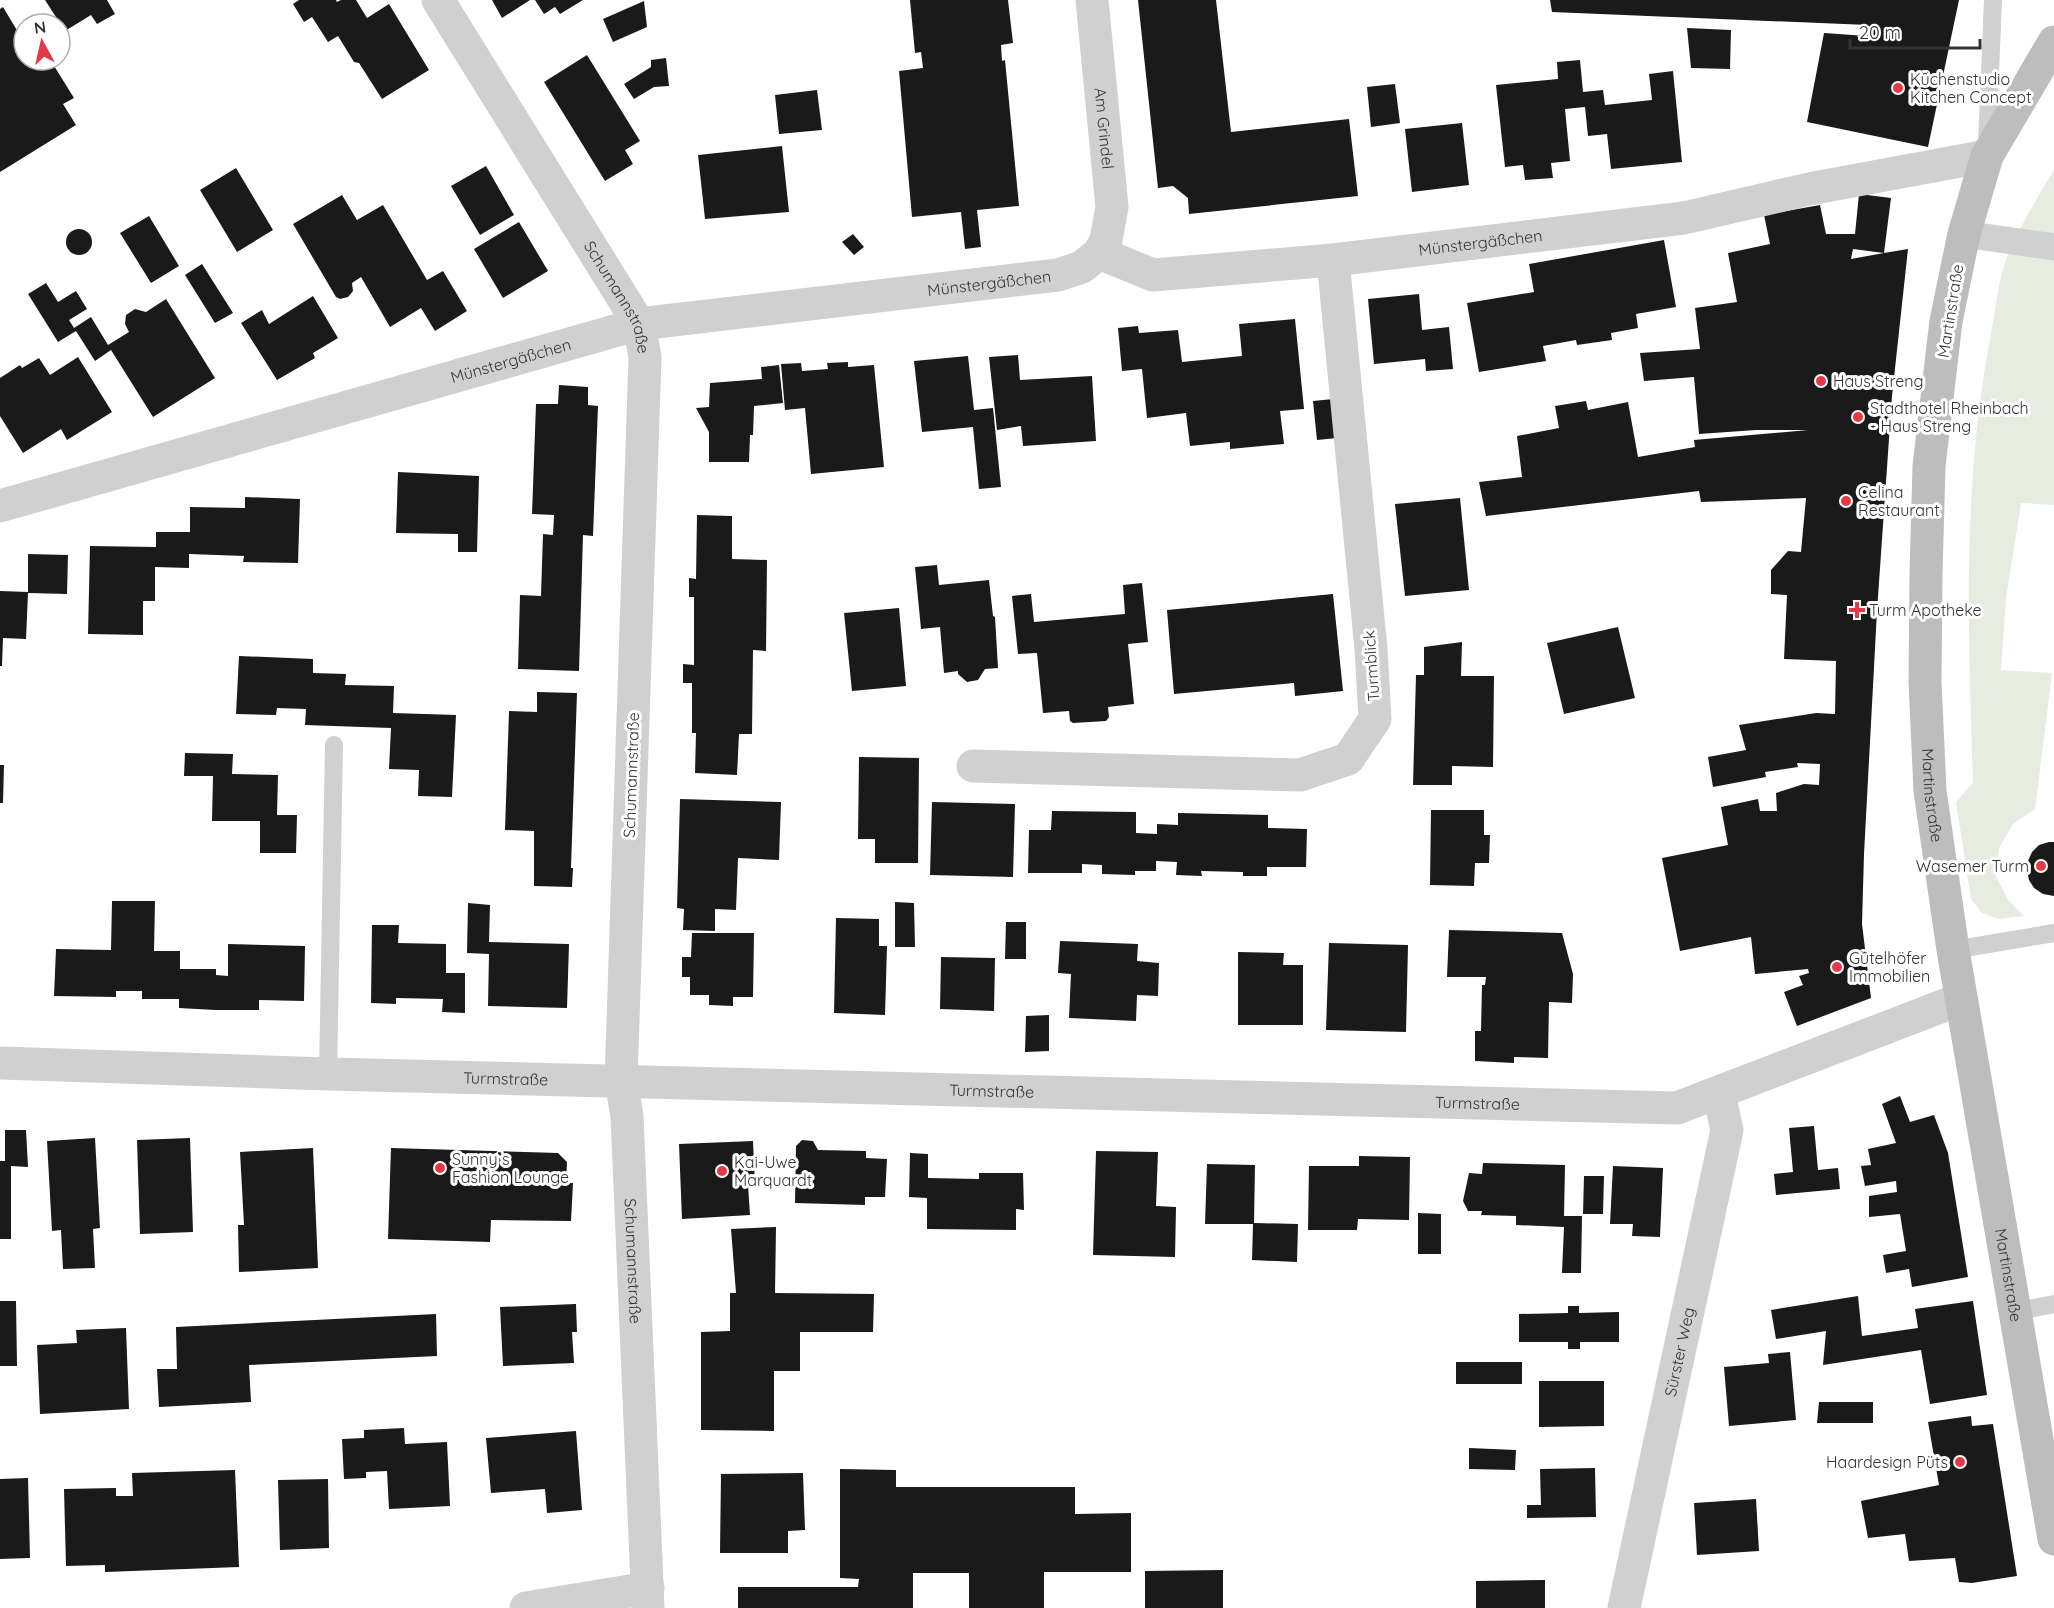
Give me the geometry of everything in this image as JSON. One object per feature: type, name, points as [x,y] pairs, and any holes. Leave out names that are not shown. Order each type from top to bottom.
[{"type":"main road","name":"Martinstraße","points":[[2054,42],[1987,156],[1964,234],[1946,321],[1931,455],[1926,574],[1925,682],[1930,791],[1960,999],[2054,1539]]},
{"type":"street","name":"Schumannstraße","points":[[438,0],[639,324],[645,357],[621,1081],[627,1116],[648,1598]]},
{"type":"street","name":"Am Grindel","points":[[1092,0],[1112,207],[1106,240],[1099,253]]},
{"type":"street","name":"Münstergäßchen","points":[[0,506],[639,324],[1058,275],[1082,267],[1099,253],[1153,275],[1333,260],[1684,218],[1809,189],[1987,156]]},
{"type":"street","points":[[1964,234],[2054,247]]},
{"type":"street","name":"Turmblick","points":[[973,766],[1300,775],[1348,759],[1375,719],[1370,637],[1333,260]]},
{"type":"street","name":"Turmstraße","points":[[0,1063],[328,1074],[1677,1108],[1719,1094],[1960,999]]},
{"type":"street","name":"Sürster Weg","points":[[1624,1608],[1727,1130],[1719,1094]]},
{"type":"street","points":[[526,1608],[648,1598]]},
{"type":"lane","name":"Martinstraße","points":[[1987,156],[1993,0]]},
{"type":"lane","points":[[328,1074],[334,745]]},
{"type":"lane","points":[[1953,950],[2054,933]]},
{"type":"lane","points":[[2014,1312],[2054,1304]]},
{"type":"shaded area","points":[[2054,170],[2054,505],[2021,503],[2006,598],[2001,670],[2052,673],[2035,809],[2013,824],[1999,848],[1996,876],[2008,900],[2024,916],[1998,919],[1982,913],[1971,899],[1956,802],[1973,783],[1969,557],[1975,445],[1997,295],[2004,266],[2023,224]]},
{"type":"building","points":[[45,0],[107,0],[115,14],[97,24],[91,15],[72,27],[72,12],[53,12]]},
{"type":"building","points":[[299,0],[336,0],[337,2],[356,0],[367,18],[389,4],[429,70],[382,99],[338,36],[328,42],[312,17],[304,22],[293,4]]},
{"type":"building","points":[[492,0],[530,0],[502,18]]},
{"type":"building","points":[[535,0],[583,0],[560,14],[555,7],[544,14]]},
{"type":"building","points":[[910,0],[1008,0],[1013,43],[1001,45],[1002,61],[1005,60],[1019,206],[977,210],[981,247],[965,249],[961,212],[912,217],[899,71],[923,68],[921,52],[915,53]]},
{"type":"building","points":[[1138,0],[1216,0],[1231,132],[1349,119],[1358,196],[1189,214],[1188,198],[1173,186],[1158,188]]},
{"type":"building","points":[[1550,0],[1959,0],[1928,147],[1807,122],[1824,33],[1867,36],[1868,25],[1552,12]]},
{"type":"building","points":[[644,1],[647,27],[613,42],[603,19]]},
{"type":"building","points":[[3,7],[12,22],[12,72],[58,72],[74,98],[63,104],[76,125],[0,172],[0,9]]},
{"type":"building","points":[[1687,28],[1731,30],[1730,69],[1691,68]]},
{"type":"building","points":[[587,55],[640,141],[625,150],[633,164],[605,181],[544,82]]},
{"type":"building","points":[[666,58],[669,86],[654,87],[634,99],[624,84],[651,67],[651,60]]},
{"type":"building","points":[[1580,60],[1583,92],[1603,90],[1605,105],[1652,100],[1649,74],[1673,71],[1682,162],[1611,169],[1607,134],[1588,136],[1585,107],[1565,109],[1570,161],[1551,163],[1553,178],[1525,180],[1523,165],[1505,167],[1496,85],[1558,79],[1557,62]]},
{"type":"building","points":[[1395,84],[1400,123],[1371,127],[1367,87]]},
{"type":"building","points":[[817,90],[822,130],[779,134],[775,95]]},
{"type":"building","points":[[1462,123],[1469,185],[1412,192],[1405,129]]},
{"type":"building","points":[[782,146],[789,212],[705,219],[698,155]]},
{"type":"building","points":[[486,166],[514,215],[480,235],[451,186]]},
{"type":"building","points":[[236,168],[273,230],[237,252],[200,190]]},
{"type":"building","points":[[1859,194],[1891,198],[1884,253],[1908,249],[1892,396],[1877,611],[1864,854],[1862,924],[1871,998],[1797,1026],[1784,992],[1803,985],[1799,976],[1809,973],[1808,969],[1755,974],[1751,937],[1680,951],[1662,858],[1728,845],[1721,807],[1758,799],[1760,811],[1777,811],[1776,793],[1804,784],[1819,785],[1820,764],[1797,763],[1798,767],[1765,772],[1766,777],[1713,787],[1708,757],[1746,750],[1739,725],[1816,713],[1835,714],[1836,661],[1784,659],[1787,595],[1771,594],[1771,570],[1788,551],[1801,552],[1806,498],[1701,502],[1699,491],[1486,516],[1479,482],[1522,477],[1517,436],[1559,428],[1555,406],[1586,401],[1588,410],[1628,402],[1638,457],[1695,447],[1694,440],[1808,430],[1756,430],[1699,434],[1694,377],[1644,381],[1640,353],[1700,349],[1695,308],[1737,302],[1728,253],[1770,244],[1764,215],[1820,205],[1826,234],[1855,234]],"holes":[[[1853,249],[1884,253],[1851,259]]]},
{"type":"building","points":[[342,195],[357,220],[383,205],[427,280],[443,271],[467,311],[435,331],[421,308],[390,327],[361,277],[352,283],[353,291],[348,297],[340,299],[336,297],[293,224]]},
{"type":"building","points":[[149,216],[179,266],[151,283],[120,233]]},
{"type":"building","points":[[519,222],[548,271],[503,298],[474,249]]},
{"type":"building","points":[[79,229],[88,233],[92,242],[88,251],[79,255],[70,251],[66,242],[70,233]]},
{"type":"building","points":[[853,234],[864,247],[854,255],[842,242]]},
{"type":"building","points":[[1664,240],[1676,307],[1636,314],[1638,328],[1611,333],[1612,340],[1577,345],[1576,340],[1543,346],[1546,361],[1479,372],[1467,303],[1534,292],[1529,264]]},
{"type":"building","points":[[202,264],[233,313],[215,323],[185,275]]},
{"type":"building","points":[[46,283],[58,302],[76,291],[87,309],[69,320],[74,328],[91,317],[108,345],[129,332],[125,324],[126,315],[135,309],[146,312],[166,299],[215,378],[153,417],[111,350],[95,361],[76,331],[58,342],[28,294]]},
{"type":"building","points":[[1419,294],[1422,330],[1449,327],[1453,369],[1426,371],[1425,359],[1374,364],[1368,299]]},
{"type":"building","points":[[313,296],[338,338],[313,353],[315,358],[277,380],[241,323],[262,310],[269,324]]},
{"type":"building","points":[[1295,319],[1304,409],[1280,411],[1284,444],[1230,449],[1230,442],[1190,446],[1186,413],[1147,418],[1142,369],[1122,371],[1118,328],[1138,326],[1139,333],[1178,330],[1182,362],[1242,356],[1239,324]]},
{"type":"building","points":[[1018,355],[1020,380],[1092,376],[1096,441],[1023,446],[1021,426],[997,430],[989,357]]},
{"type":"building","points":[[968,356],[974,410],[993,408],[1001,487],[979,489],[973,427],[922,432],[914,361]]},
{"type":"building","points":[[78,357],[112,412],[67,440],[61,429],[23,453],[0,416],[0,378],[20,365],[22,368],[39,358],[50,375]]},
{"type":"building","points":[[848,362],[848,367],[874,365],[884,467],[811,474],[805,408],[785,410],[781,364],[801,363],[802,371],[828,369],[827,363]]},
{"type":"building","points":[[779,365],[783,403],[754,406],[749,462],[709,462],[709,432],[696,408],[709,407],[710,383],[762,379],[761,367]]},
{"type":"building","points":[[559,385],[588,387],[588,405],[598,406],[593,536],[583,535],[579,671],[518,669],[520,595],[541,596],[543,534],[553,535],[554,515],[532,514],[536,404],[558,404]]},
{"type":"building","points":[[1333,399],[1337,438],[1317,440],[1313,401]]},
{"type":"building","points":[[398,472],[479,476],[477,552],[458,552],[458,534],[396,533]]},
{"type":"building","points":[[245,497],[300,499],[298,563],[243,562],[244,556],[189,554],[189,568],[155,567],[155,601],[143,601],[143,635],[88,634],[90,546],[156,547],[156,532],[190,532],[190,507],[245,508]]},
{"type":"building","points":[[1460,498],[1469,590],[1405,596],[1395,504]]},
{"type":"building","points":[[697,515],[732,516],[732,559],[767,560],[766,651],[753,650],[752,734],[739,734],[737,775],[695,773],[696,733],[692,733],[692,683],[683,683],[683,664],[694,665],[694,597],[689,597],[689,578],[696,579]]},
{"type":"building","points":[[28,554],[68,555],[67,594],[28,593],[26,639],[3,638],[2,666],[0,666],[0,591],[28,592]]},
{"type":"building","points":[[937,565],[939,585],[989,580],[993,616],[995,617],[998,668],[985,669],[978,680],[967,682],[958,674],[958,671],[944,673],[940,627],[921,629],[915,567]]},
{"type":"building","points":[[1142,583],[1148,642],[1128,644],[1134,704],[1108,707],[1109,717],[1106,721],[1073,723],[1070,721],[1069,711],[1043,713],[1037,653],[1018,654],[1012,596],[1031,594],[1034,622],[1125,614],[1123,585]]},
{"type":"building","points":[[1333,594],[1343,691],[1295,696],[1294,683],[1174,694],[1167,610]]},
{"type":"building","points":[[899,608],[906,686],[852,691],[844,613]]},
{"type":"building","points":[[1618,627],[1635,698],[1564,714],[1547,643]]},
{"type":"building","points":[[1462,642],[1461,676],[1494,676],[1493,767],[1452,766],[1452,785],[1413,785],[1416,675],[1424,675],[1424,647]]},
{"type":"building","points":[[239,656],[313,659],[313,673],[346,674],[345,685],[394,686],[393,713],[456,715],[452,797],[418,796],[419,770],[389,769],[391,728],[305,725],[306,709],[277,708],[276,715],[236,714]]},
{"type":"building","points":[[537,692],[577,693],[572,887],[534,886],[534,831],[505,830],[509,711],[537,712]]},
{"type":"building","points":[[185,753],[233,754],[232,774],[278,775],[277,815],[297,815],[296,853],[260,853],[260,821],[212,821],[213,776],[184,776]]},
{"type":"building","points":[[859,757],[919,758],[918,863],[875,863],[875,839],[858,839]]},
{"type":"building","points":[[0,765],[4,765],[3,803],[0,803]]},
{"type":"building","points":[[680,799],[781,802],[779,860],[738,858],[736,910],[715,909],[715,931],[683,930],[684,909],[677,908]]},
{"type":"building","points":[[932,802],[1015,804],[1013,877],[930,875]]},
{"type":"building","points":[[1431,810],[1484,810],[1484,835],[1490,835],[1489,863],[1475,863],[1474,886],[1430,885]]},
{"type":"building","points":[[1052,811],[1136,812],[1136,833],[1157,834],[1157,824],[1178,825],[1178,813],[1268,815],[1268,828],[1307,829],[1306,867],[1267,867],[1267,876],[1243,876],[1243,872],[1201,871],[1202,876],[1176,875],[1177,862],[1156,861],[1156,871],[1135,871],[1135,875],[1102,874],[1102,865],[1082,864],[1082,873],[1028,873],[1029,830],[1051,830]]},
{"type":"building","name":"Wasemer Turm","points":[[2054,842],[2054,896],[2043,894],[2034,888],[2027,871],[2032,852],[2039,845]]},
{"type":"building","points":[[112,901],[155,901],[154,951],[180,951],[180,969],[216,969],[216,975],[228,976],[228,944],[305,946],[304,1001],[259,1000],[259,1010],[215,1010],[179,1008],[179,999],[142,999],[142,991],[116,991],[116,997],[54,996],[56,949],[111,950]]},
{"type":"building","points":[[895,902],[914,903],[915,947],[895,947]]},
{"type":"building","points":[[468,903],[490,905],[489,942],[569,944],[567,1008],[488,1006],[489,954],[467,953]]},
{"type":"building","points":[[836,918],[879,919],[879,946],[887,946],[885,1015],[834,1013]]},
{"type":"building","points":[[1006,922],[1026,922],[1026,959],[1005,959]]},
{"type":"building","points":[[372,925],[399,925],[398,943],[446,944],[446,973],[465,973],[465,1013],[442,1012],[443,999],[396,998],[396,1004],[371,1003]]},
{"type":"building","points":[[1449,930],[1562,933],[1573,974],[1572,1003],[1549,1002],[1548,1058],[1514,1057],[1514,1063],[1475,1061],[1475,1031],[1481,1031],[1482,985],[1485,985],[1486,977],[1447,977]]},
{"type":"building","points":[[692,933],[754,933],[753,997],[733,997],[733,1006],[709,1005],[709,995],[690,995],[690,977],[682,977],[682,957],[691,957]]},
{"type":"building","points":[[1060,941],[1138,944],[1137,961],[1159,963],[1158,996],[1137,995],[1136,1021],[1069,1018],[1071,974],[1058,973]]},
{"type":"building","points":[[1329,943],[1408,945],[1406,1032],[1326,1030]]},
{"type":"building","points":[[1238,952],[1284,953],[1283,965],[1303,965],[1303,1025],[1238,1025]]},
{"type":"building","points":[[941,957],[995,958],[994,1011],[940,1009]]},
{"type":"building","points":[[1049,1015],[1049,1051],[1025,1052],[1026,1016]]},
{"type":"building","points":[[1900,1096],[1910,1122],[1934,1115],[1948,1153],[1968,1277],[1912,1287],[1909,1269],[1886,1273],[1883,1255],[1906,1251],[1900,1214],[1869,1217],[1869,1196],[1897,1192],[1896,1181],[1865,1186],[1861,1166],[1871,1165],[1868,1149],[1896,1143],[1882,1104]]},
{"type":"building","points":[[1814,1126],[1818,1170],[1838,1168],[1840,1189],[1776,1195],[1774,1174],[1793,1172],[1789,1128]]},
{"type":"building","points":[[5,1130],[26,1130],[28,1167],[11,1166],[11,1239],[0,1239],[0,1161],[5,1161]]},
{"type":"building","points":[[95,1138],[100,1228],[93,1229],[95,1268],[63,1269],[61,1230],[52,1231],[47,1141]]},
{"type":"building","points":[[190,1138],[193,1232],[140,1234],[137,1140]]},
{"type":"building","points":[[802,1140],[813,1141],[818,1150],[866,1151],[866,1158],[887,1159],[885,1197],[865,1197],[865,1205],[795,1203],[796,1146]]},
{"type":"building","points":[[753,1141],[755,1184],[748,1185],[750,1215],[682,1219],[679,1144]]},
{"type":"building","points":[[313,1148],[318,1268],[239,1272],[238,1225],[244,1225],[240,1152]]},
{"type":"building","points":[[391,1148],[558,1153],[567,1162],[566,1183],[573,1183],[571,1221],[491,1220],[490,1242],[388,1239]]},
{"type":"building","points":[[1096,1151],[1158,1152],[1156,1206],[1176,1207],[1175,1257],[1093,1255]]},
{"type":"building","points":[[910,1153],[928,1154],[928,1178],[979,1179],[979,1173],[1023,1173],[1024,1210],[1016,1209],[1016,1230],[927,1229],[927,1198],[909,1197]]},
{"type":"building","points":[[1359,1156],[1410,1157],[1409,1220],[1358,1219],[1357,1230],[1308,1230],[1309,1166],[1359,1166]]},
{"type":"building","points":[[1483,1163],[1565,1165],[1564,1216],[1582,1216],[1581,1273],[1562,1273],[1564,1227],[1516,1225],[1516,1216],[1481,1215],[1482,1211],[1468,1211],[1463,1201],[1469,1173],[1482,1174]]},
{"type":"building","points":[[1207,1164],[1255,1165],[1254,1223],[1298,1224],[1297,1262],[1252,1260],[1253,1224],[1205,1224]]},
{"type":"building","points":[[1613,1166],[1663,1168],[1660,1237],[1632,1236],[1633,1224],[1610,1224]]},
{"type":"building","points":[[1584,1176],[1604,1176],[1603,1214],[1583,1214]]},
{"type":"building","points":[[1418,1213],[1441,1214],[1441,1254],[1418,1254]]},
{"type":"building","points":[[776,1227],[775,1293],[874,1294],[873,1332],[800,1332],[800,1371],[774,1371],[774,1431],[701,1430],[701,1332],[730,1331],[730,1293],[736,1293],[731,1229]]},
{"type":"building","points":[[1858,1296],[1862,1336],[1918,1328],[1915,1309],[1973,1301],[1987,1395],[1930,1404],[1921,1350],[1823,1365],[1826,1331],[1776,1339],[1771,1310]]},
{"type":"building","points":[[0,1301],[16,1301],[17,1366],[0,1366]]},
{"type":"building","points":[[576,1304],[577,1332],[572,1332],[574,1363],[503,1366],[500,1307]]},
{"type":"building","points":[[1568,1306],[1579,1306],[1579,1313],[1619,1312],[1619,1342],[1580,1342],[1580,1349],[1568,1349],[1568,1342],[1519,1342],[1519,1314],[1568,1313]]},
{"type":"building","points":[[436,1314],[437,1356],[249,1365],[251,1402],[159,1407],[157,1369],[177,1369],[176,1327]]},
{"type":"building","points":[[126,1328],[129,1409],[40,1414],[37,1345],[77,1343],[76,1330]]},
{"type":"building","points":[[1790,1352],[1796,1420],[1729,1426],[1724,1367],[1769,1363],[1768,1354]]},
{"type":"building","points":[[1456,1362],[1522,1362],[1522,1384],[1456,1384]]},
{"type":"building","points":[[1539,1381],[1604,1381],[1604,1426],[1539,1427]]},
{"type":"building","points":[[1819,1402],[1873,1402],[1873,1423],[1817,1423]]},
{"type":"building","points":[[1971,1416],[1972,1426],[1993,1424],[2017,1576],[1972,1583],[1959,1582],[1955,1558],[1909,1561],[1905,1534],[1868,1538],[1861,1501],[1939,1485],[1928,1422]]},
{"type":"building","points":[[404,1428],[405,1444],[447,1442],[450,1506],[389,1509],[387,1471],[366,1472],[366,1478],[344,1479],[342,1439],[364,1438],[364,1430]]},
{"type":"building","points":[[576,1431],[582,1510],[547,1513],[545,1489],[491,1493],[486,1438]]},
{"type":"building","points":[[1469,1448],[1516,1450],[1515,1470],[1469,1469]]},
{"type":"building","points":[[1595,1468],[1596,1517],[1527,1518],[1527,1505],[1541,1505],[1540,1469]]},
{"type":"building","points":[[840,1469],[896,1470],[896,1487],[1075,1487],[1075,1514],[1131,1513],[1131,1572],[1044,1572],[1044,1608],[969,1608],[969,1573],[913,1573],[913,1608],[738,1608],[738,1587],[858,1587],[859,1579],[840,1578]]},
{"type":"building","points":[[235,1470],[239,1567],[105,1572],[105,1565],[66,1566],[64,1489],[116,1488],[116,1496],[133,1496],[132,1473]]},
{"type":"building","points":[[803,1473],[805,1530],[788,1531],[788,1553],[720,1553],[721,1474]]},
{"type":"building","points":[[28,1478],[30,1558],[0,1559],[0,1479]]},
{"type":"building","points":[[328,1479],[329,1548],[280,1550],[278,1480]]},
{"type":"building","points":[[1756,1499],[1759,1551],[1697,1555],[1694,1503]]},
{"type":"building","points":[[1223,1570],[1223,1608],[1145,1608],[1145,1571]]},
{"type":"building","points":[[1545,1580],[1545,1608],[1476,1608],[1476,1581]]},
{"type":"place","name":"Küchenstudio Kitchen Concept","points":[[1898,88]]},
{"type":"place","name":"Haus Streng","points":[[1821,381]]},
{"type":"place","name":"Stadthotel Rheinbach - Haus Streng","points":[[1858,417]]},
{"type":"place","name":"Celina Restaurant","points":[[1846,501]]},
{"type":"place","name":"Turm Apotheke","points":[[1857,610]]},
{"type":"place","name":"Wasemer Turm","points":[[2041,866]]},
{"type":"place","name":"Gütelhöfer Immobilien","points":[[1837,967]]},
{"type":"place","name":"Sunny´s Fashion Lounge","points":[[440,1168]]},
{"type":"place","name":"Kai-Uwe Marquardt","points":[[722,1171]]},
{"type":"place","name":"Haardesign Püts","points":[[1960,1462]]}]
